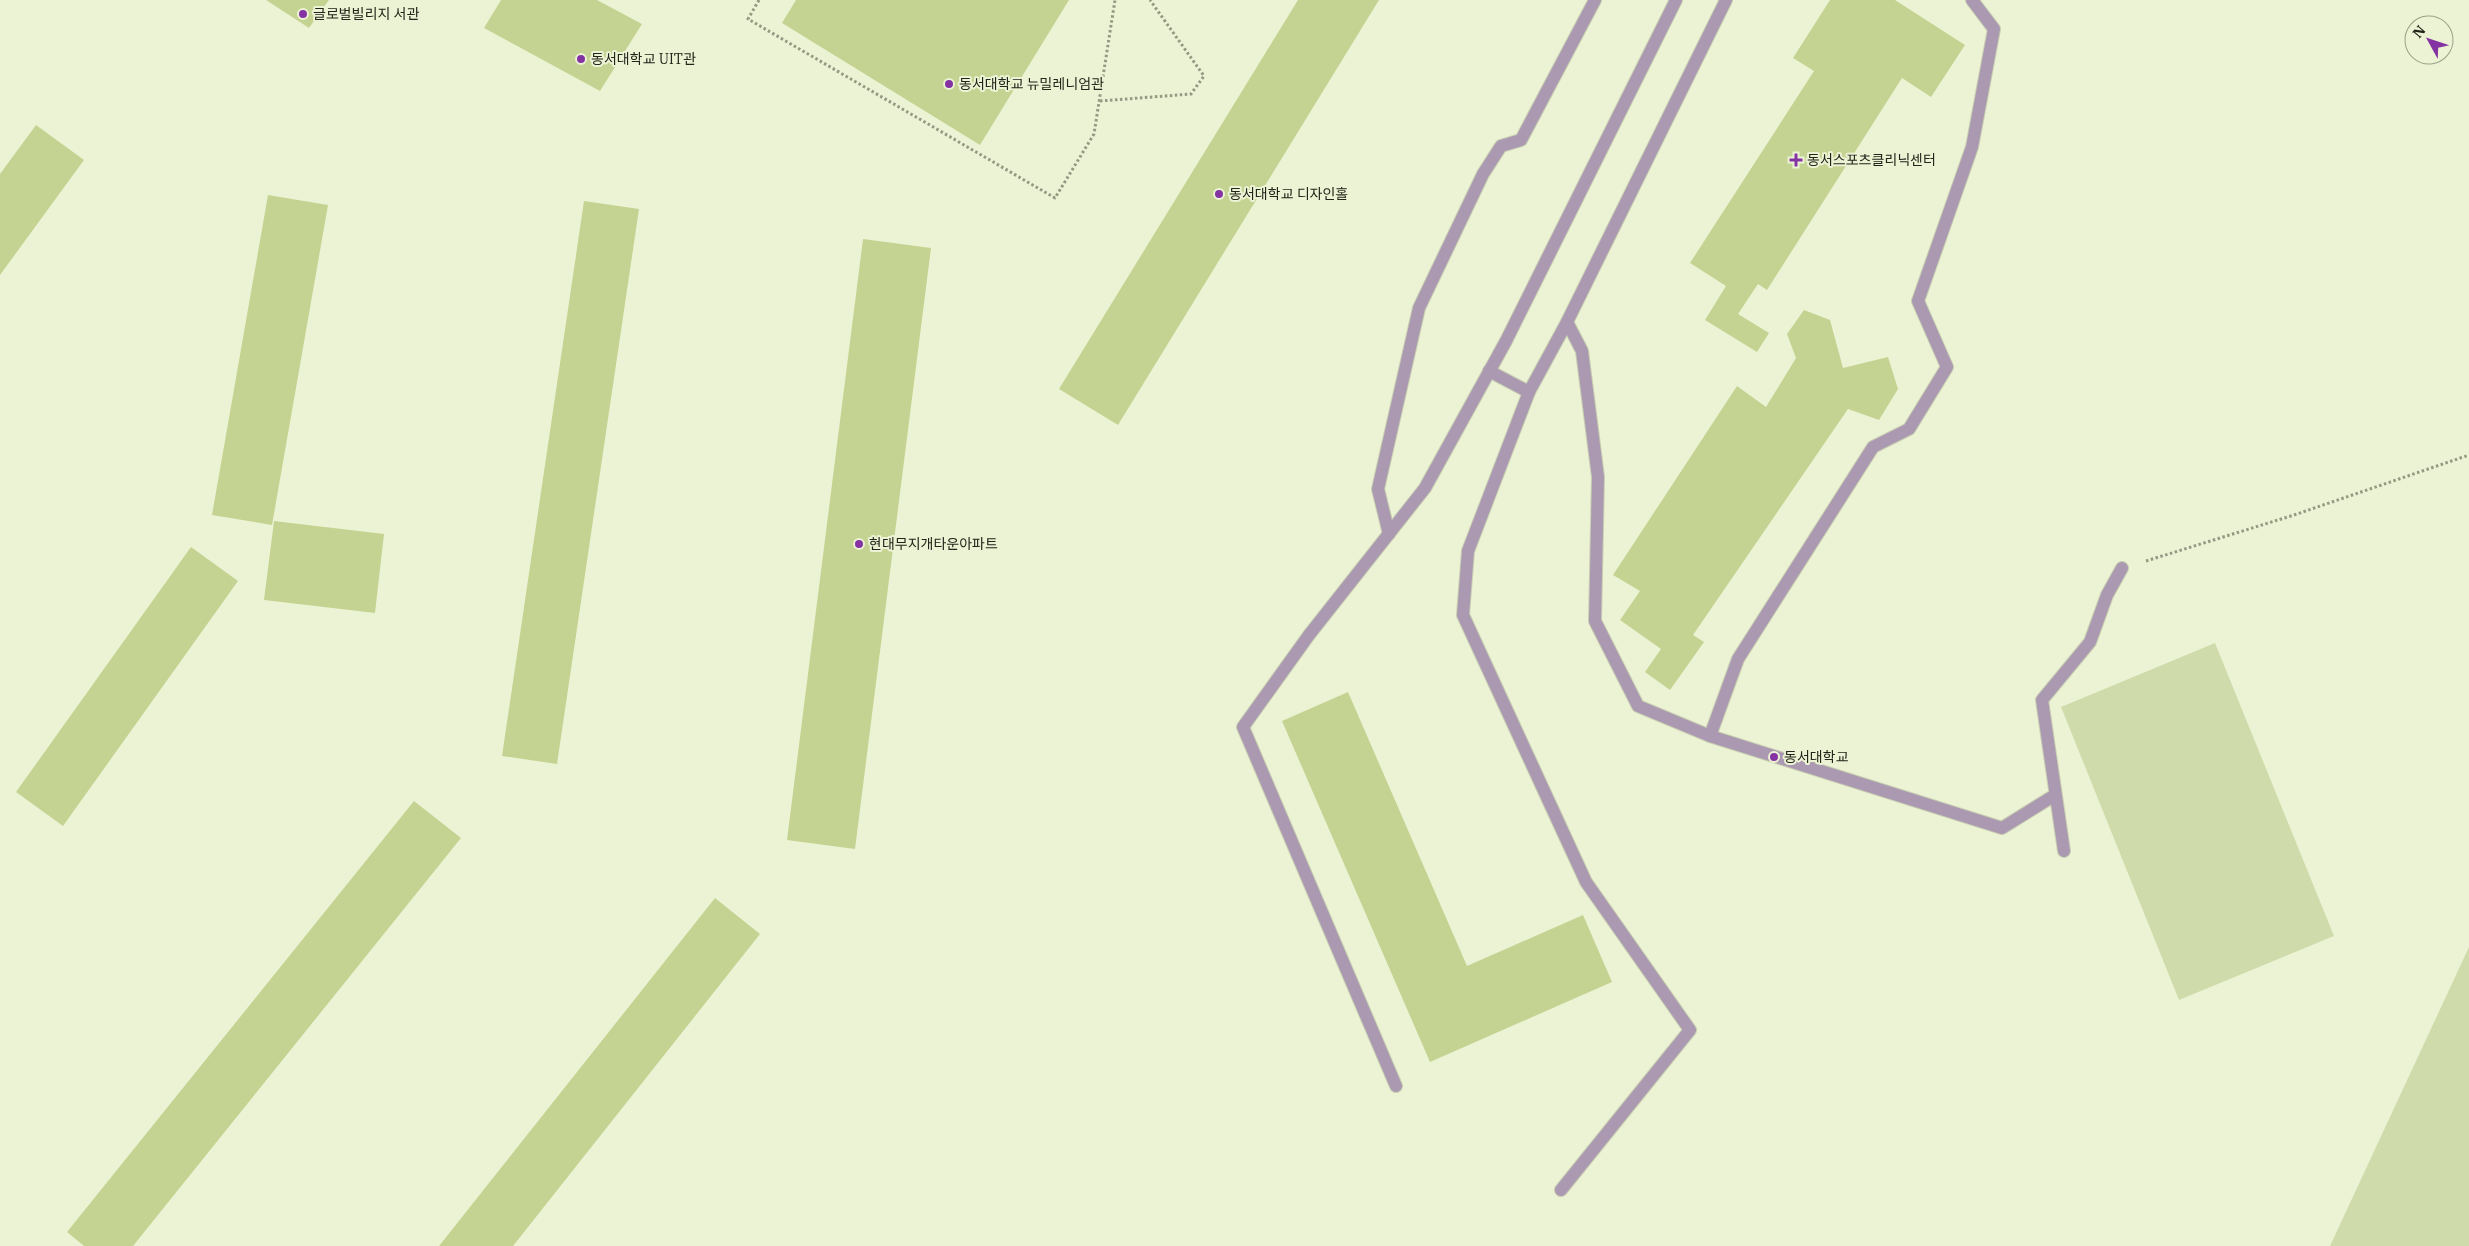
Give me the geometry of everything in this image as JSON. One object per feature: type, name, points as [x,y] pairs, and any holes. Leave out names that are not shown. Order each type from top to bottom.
[{"type":"lane","points":[[1389,534],[1378,489],[1419,308],[1484,174],[1501,146],[1521,140],[1595,0]]},
{"type":"lane","points":[[1396,1086],[1243,727],[1309,635],[1425,488],[1489,372],[1676,0]]},
{"type":"lane","points":[[1561,1190],[1690,1030],[1586,882],[1463,615],[1468,551],[1529,392],[1567,322],[1726,0]]},
{"type":"lane","points":[[1710,736],[1738,659],[1873,447],[1909,429],[1947,367],[1918,301],[1972,147],[1994,29],[1972,0]]},
{"type":"lane","points":[[1567,322],[1582,350],[1598,477],[1595,621],[1638,706],[1710,736],[2002,828],[2055,795]]},
{"type":"lane","points":[[1489,372],[1529,392]]},
{"type":"lane","points":[[2064,851],[2042,700],[2090,642],[2107,595],[2122,568]]},
{"type":"path","points":[[759,0],[748,19],[1055,198],[1094,134],[1115,0]]},
{"type":"path","points":[[1100,101],[1191,94],[1204,76],[1150,0]]},
{"type":"path","points":[[2122,568],[2294,515],[2469,455]]},
{"type":"green space","points":[[2215,643],[2334,936],[2179,1000],[2061,707]]},
{"type":"green space","points":[[2469,947],[2469,1246],[2330,1246]]},
{"type":"building","name":"글로벌빌리지 서관","points":[[266,0],[329,0],[309,28]]},
{"type":"building","name":"동서대학교 UIT관","points":[[501,0],[597,0],[642,24],[600,91],[484,28]]},
{"type":"building","name":"동서대학교 뉴밀레니엄관","points":[[796,0],[1069,0],[980,145],[782,23]]},
{"type":"building","name":"동서대학교 디자인홀","points":[[1298,0],[1379,0],[1118,425],[1059,389]]},
{"type":"building","points":[[1830,0],[1895,0],[1965,45],[1931,97],[1902,78],[1767,290],[1758,284],[1738,314],[1769,333],[1757,352],[1705,320],[1726,286],[1690,263],[1814,71],[1793,58]]},
{"type":"building","points":[[36,125],[84,160],[0,275],[0,174]]},
{"type":"building","points":[[268,195],[328,205],[272,525],[212,515]]},
{"type":"building","points":[[584,201],[639,209],[557,764],[502,756]]},
{"type":"building","name":"현대무지개타운아파트","points":[[863,239],[931,248],[855,849],[787,840]]},
{"type":"building","points":[[1804,310],[1830,320],[1843,368],[1888,357],[1898,389],[1879,420],[1848,409],[1693,635],[1704,642],[1670,690],[1645,672],[1661,649],[1620,620],[1640,591],[1613,575],[1737,386],[1766,407],[1796,358],[1787,334]]},
{"type":"building","points":[[274,521],[384,534],[375,613],[264,600]]},
{"type":"building","points":[[191,547],[238,581],[63,826],[16,792]]},
{"type":"building","points":[[1348,692],[1467,966],[1583,915],[1612,982],[1430,1062],[1282,721]]},
{"type":"building","points":[[414,801],[461,838],[133,1246],[84,1246],[67,1232]]},
{"type":"building","points":[[715,898],[760,934],[513,1246],[439,1246]]},
{"type":"place","name":"글로벌빌리지 서관","points":[[303,14]]},
{"type":"place","name":"동서대학교 UIT관","points":[[581,59]]},
{"type":"place","name":"동서대학교 뉴밀레니엄관","points":[[949,84]]},
{"type":"place","name":"동서스포츠클리닉센터","points":[[1796,160]]},
{"type":"place","name":"동서대학교 디자인홀","points":[[1219,194]]},
{"type":"place","name":"현대무지개타운아파트","points":[[859,544]]},
{"type":"place","name":"동서대학교","points":[[1774,757]]}]
